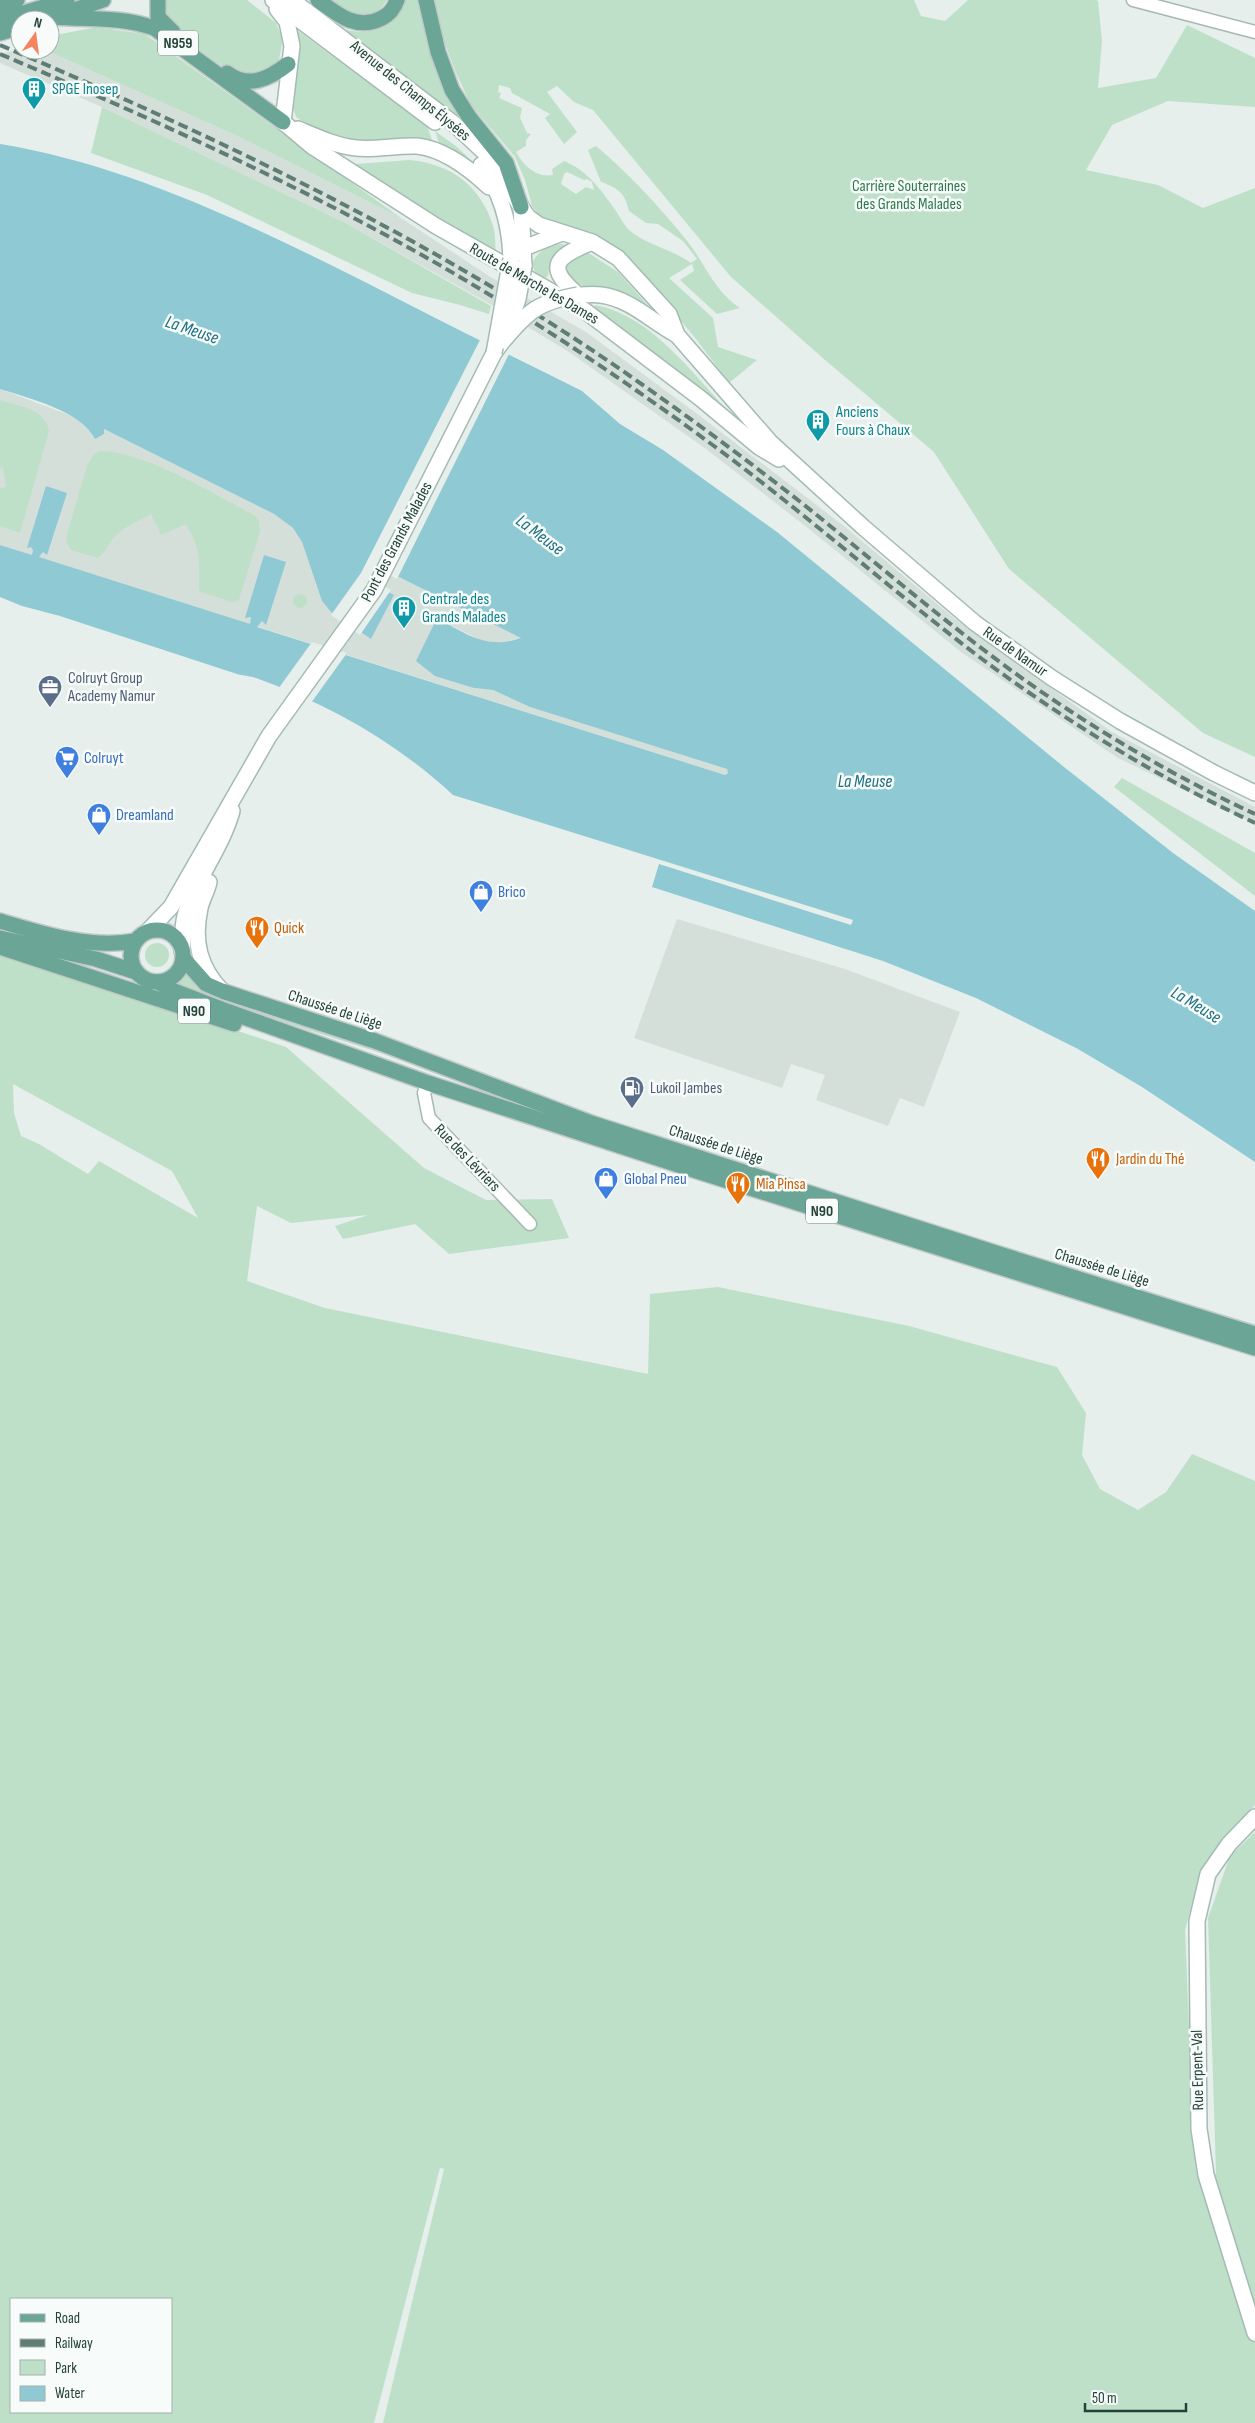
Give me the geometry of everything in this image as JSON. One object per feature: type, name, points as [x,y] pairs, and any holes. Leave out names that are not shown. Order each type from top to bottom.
[{"type":"main road","points":[[0,6],[17,0]]},
{"type":"main road","points":[[7,28],[67,0]]},
{"type":"main road","points":[[60,15],[103,0]]},
{"type":"main road","points":[[158,0],[158,17],[164,25],[236,79],[259,81],[275,74],[288,64]]},
{"type":"main road","points":[[272,0],[287,22],[292,46],[288,64],[283,122],[337,144],[356,148],[418,146],[439,151],[478,177],[498,196]]},
{"type":"main road","points":[[272,0],[447,131],[473,154],[492,179],[510,232],[517,262]]},
{"type":"main road","name":"Avenue des Champs Élysées","points":[[292,0],[453,123],[484,152],[521,207],[524,248],[517,262],[518,299],[498,347]]},
{"type":"main road","points":[[318,0],[343,19],[357,24],[372,23],[389,14],[397,0]]},
{"type":"main road","points":[[426,0],[438,52],[452,90],[469,117],[506,163],[521,207]]},
{"type":"main road","name":"N959","points":[[60,19],[105,17],[132,20],[154,28],[283,122]]},
{"type":"main road","name":"Route de Marche les Dames","points":[[283,122],[313,147],[436,226],[584,310],[700,398],[759,447],[803,472]]},
{"type":"main road","name":"N959","points":[[521,207],[528,217],[540,225],[562,234],[592,242],[618,258],[632,271],[669,314],[677,335]]},
{"type":"main road","points":[[524,248],[562,234]]},
{"type":"main road","points":[[578,295],[562,282],[557,273],[557,266],[566,255],[592,242]]},
{"type":"main road","name":"N959","points":[[498,347],[530,312],[551,299],[578,295],[601,295],[618,299],[677,335],[770,442],[803,472]]},
{"type":"main road","name":"Pont des Grands Malades","points":[[235,798],[254,761],[374,590],[498,347]]},
{"type":"main road","name":"Rue de Namur","points":[[803,472],[863,527],[975,623],[1052,678],[1120,721],[1214,773],[1255,792]]},
{"type":"main road","points":[[182,954],[184,918],[226,831],[235,798]]},
{"type":"main road","points":[[0,922],[35,932],[99,943],[119,944],[135,941],[148,931],[171,907],[205,843],[235,798]]},
{"type":"main road","points":[[210,863],[208,885],[198,921],[198,947],[202,962],[211,979],[222,991]]},
{"type":"main road","name":"N90","points":[[0,938],[96,959],[136,972],[147,980],[158,982],[174,975],[181,965],[182,954],[180,944],[171,934],[161,930],[148,931]]},
{"type":"main road","points":[[135,941],[131,952],[131,960],[136,972]]},
{"type":"main road","name":"Chaussée de Liège","points":[[0,947],[305,1047],[390,1070]]},
{"type":"main road","name":"Chaussée de Liège","points":[[182,954],[206,984],[222,991],[375,1041],[591,1123],[1255,1334]]},
{"type":"main road","name":"Chaussée de Liège","points":[[158,982],[169,989],[224,1010],[428,1083],[690,1169],[1255,1348]]},
{"type":"main road","points":[[390,1070],[408,1070],[435,1076],[450,1069]]},
{"type":"main road","name":"Rue Erpent-Val","points":[[1255,1817],[1229,1844],[1208,1874],[1197,1921],[1197,1960],[1200,2129],[1206,2175],[1255,2333]]},
{"type":"street","points":[[1139,1],[1255,32]]},
{"type":"street","name":"Rue des Lévriers","points":[[428,1083],[424,1093],[429,1118],[530,1224]]},
{"type":"shaded area","points":[[10,52],[10,60],[60,60],[60,57],[235,135],[401,218],[489,276],[586,332],[844,526],[954,618],[1112,732],[1255,807],[1255,824],[1118,758],[961,652],[809,529],[706,449],[569,352],[490,304],[344,222],[102,107],[0,63],[0,54]]},
{"type":"shaded area","points":[[0,389],[75,417],[92,432],[104,429],[274,514],[293,528],[302,542],[322,601],[331,612],[371,639],[394,595],[372,582],[381,568],[522,638],[495,644],[478,639],[437,618],[474,688],[493,690],[530,707],[727,769],[728,773],[725,775],[0,545]]},
{"type":"shaded area","points":[[677,919],[845,969],[960,1012],[924,1107],[900,1098],[888,1126],[816,1100],[825,1075],[791,1064],[782,1088],[634,1038]]},
{"type":"green space","points":[[167,0],[247,0],[276,23],[283,39],[278,65],[263,75],[253,78],[244,76],[219,64],[180,34],[163,17]]},
{"type":"green space","points":[[328,0],[387,0],[380,9],[366,17],[351,14]]},
{"type":"green space","points":[[405,0],[418,0],[436,72],[451,103],[461,119],[474,134],[343,34],[347,30],[366,32],[375,30],[391,23],[402,9]]},
{"type":"green space","name":"Carrière Souterraines des Grands Malades","points":[[435,0],[914,0],[921,16],[945,21],[968,0],[1096,0],[1098,1],[1102,41],[1098,88],[1156,78],[1187,25],[1255,58],[1255,107],[1168,101],[1112,125],[1086,170],[1158,185],[1203,208],[1255,188],[1255,757],[1203,733],[1009,569],[934,452],[731,277],[593,110],[574,102],[557,86],[547,92],[577,132],[564,144],[545,118],[550,114],[512,93],[510,88],[499,85],[498,92],[501,93],[499,98],[522,108],[520,118],[527,133],[531,134],[526,140],[526,146],[516,152],[523,162],[531,170],[541,175],[553,175],[552,169],[564,161],[572,165],[593,182],[611,203],[627,228],[635,235],[691,263],[697,259],[683,241],[658,224],[646,223],[629,211],[623,195],[601,182],[588,150],[596,146],[608,156],[631,178],[684,237],[722,292],[740,308],[717,314],[680,280],[694,271],[692,264],[669,278],[713,318],[718,347],[757,360],[729,383],[696,339],[628,257],[592,235],[541,218],[532,206],[525,180],[515,157],[471,105],[456,73],[443,38]],"holes":[[[567,172],[584,180],[587,179],[592,182],[594,190],[586,187],[576,194],[561,184],[564,174]]]},
{"type":"green space","points":[[97,27],[145,34],[401,218],[235,135],[60,57],[60,34]]},
{"type":"green space","points":[[298,31],[427,126],[434,145],[348,143],[314,129],[296,117],[292,105],[295,72],[299,56]]},
{"type":"green space","points":[[102,107],[344,222],[491,306],[489,314],[412,293],[207,195],[91,153]]},
{"type":"green space","points":[[435,131],[457,147],[477,166],[440,146]]},
{"type":"green space","points":[[410,160],[439,166],[451,172],[481,199],[493,226],[496,258],[383,186],[355,164]]},
{"type":"green space","points":[[561,244],[570,245],[550,263],[548,276],[543,279],[536,275],[532,264],[534,259],[547,248]]},
{"type":"green space","points":[[587,252],[618,272],[655,313],[634,299],[586,287],[570,279],[564,273],[568,261]]},
{"type":"green space","points":[[595,305],[616,311],[654,334],[671,349],[732,415],[595,311]]},
{"type":"green space","points":[[0,400],[37,413],[47,424],[49,431],[20,533],[0,526],[0,488],[6,487],[3,467],[0,468]]},
{"type":"green space","points":[[100,451],[138,458],[159,466],[256,516],[259,521],[260,531],[239,600],[232,602],[199,590],[197,549],[186,524],[161,535],[151,514],[119,532],[98,558],[71,550],[66,541],[67,534],[87,466],[94,454]]},
{"type":"green space","points":[[297,594],[303,594],[307,601],[303,608],[297,608],[293,604],[293,598]]},
{"type":"green space","points":[[1122,778],[1255,853],[1255,896],[1114,787]]},
{"type":"green space","points":[[157,943],[162,944],[168,950],[168,960],[162,966],[157,967],[152,966],[146,960],[145,955],[146,950],[152,944]]},
{"type":"green space","points":[[0,951],[286,1047],[424,1168],[486,1200],[552,1199],[569,1238],[449,1254],[415,1224],[343,1239],[335,1226],[368,1215],[291,1223],[257,1206],[247,1281],[325,1308],[648,1374],[650,1294],[718,1287],[909,1326],[1057,1367],[1086,1413],[1082,1455],[1100,1489],[1138,1510],[1166,1492],[1192,1454],[1255,1481],[1255,1805],[1223,1838],[1201,1869],[1185,1930],[1191,2075],[1200,2180],[1216,2174],[1208,1918],[1230,1856],[1255,1832],[1255,2423],[383,2423],[444,2169],[440,2168],[374,2423],[0,2423]],"holes":[[[13,1084],[172,1171],[198,1218],[99,1161],[88,1174],[39,1144],[21,1136],[14,1113]]]},
{"type":"green space","points":[[186,974],[200,990],[222,998],[220,1004],[173,985]]},
{"type":"green space","points":[[231,1000],[432,1069],[229,1005]]},
{"type":"water","name":"La Meuse","points":[[0,144],[46,153],[93,166],[139,181],[229,217],[317,258],[582,391],[620,424],[663,450],[777,532],[1064,767],[1173,853],[1255,911],[1255,1162],[1142,1087],[1078,1049],[976,998],[883,961],[652,887],[659,864],[851,925],[853,920],[453,795],[408,758],[360,726],[283,688],[60,616],[22,606],[0,597],[0,545],[32,555],[33,550],[31,547],[27,548],[46,486],[67,493],[47,555],[43,552],[39,557],[250,624],[251,617],[245,618],[264,555],[286,562],[266,625],[262,621],[257,627],[725,775],[728,773],[727,769],[530,707],[493,690],[474,688],[435,676],[416,661],[437,618],[468,635],[487,641],[509,641],[521,638],[381,568],[372,582],[394,595],[371,639],[331,612],[322,601],[302,542],[293,528],[274,514],[104,429],[104,434],[95,439],[88,429],[67,413],[39,401],[0,389]]},
{"type":"pier","points":[[481,338],[510,352],[397,579],[382,571],[376,581],[391,590],[360,635],[331,615],[361,573]]},
{"type":"pier","points":[[312,642],[347,653],[311,703],[278,689]]},
{"type":"railway","points":[[0,45],[163,117],[324,194],[480,280],[556,327],[696,423],[803,504],[930,608],[1027,682],[1132,749],[1205,790],[1255,814]]},
{"type":"railway","points":[[0,54],[218,150],[271,176],[377,230],[502,302],[610,372],[714,446],[782,498],[948,633],[1047,705],[1149,768],[1255,823]]},
{"type":"place","name":"SPGE Inosep","points":[[34,110]]},
{"type":"place","name":"Anciens Fours à Chaux","points":[[818,442]]},
{"type":"place","name":"Centrale des Grands Malades","points":[[404,629]]},
{"type":"place","name":"Colruyt Group Academy Namur","points":[[50,708]]},
{"type":"place","name":"Colruyt","points":[[67,779]]},
{"type":"place","name":"Dreamland","points":[[99,836]]},
{"type":"place","name":"Brico","points":[[481,913]]},
{"type":"place","name":"Quick","points":[[257,949]]},
{"type":"place","name":"Lukoil Jambes","points":[[632,1109]]},
{"type":"place","name":"Jardin du Thé","points":[[1098,1180]]},
{"type":"place","name":"Global Pneu","points":[[606,1200]]},
{"type":"place","name":"Mia Pinsa","points":[[738,1205]]}]
